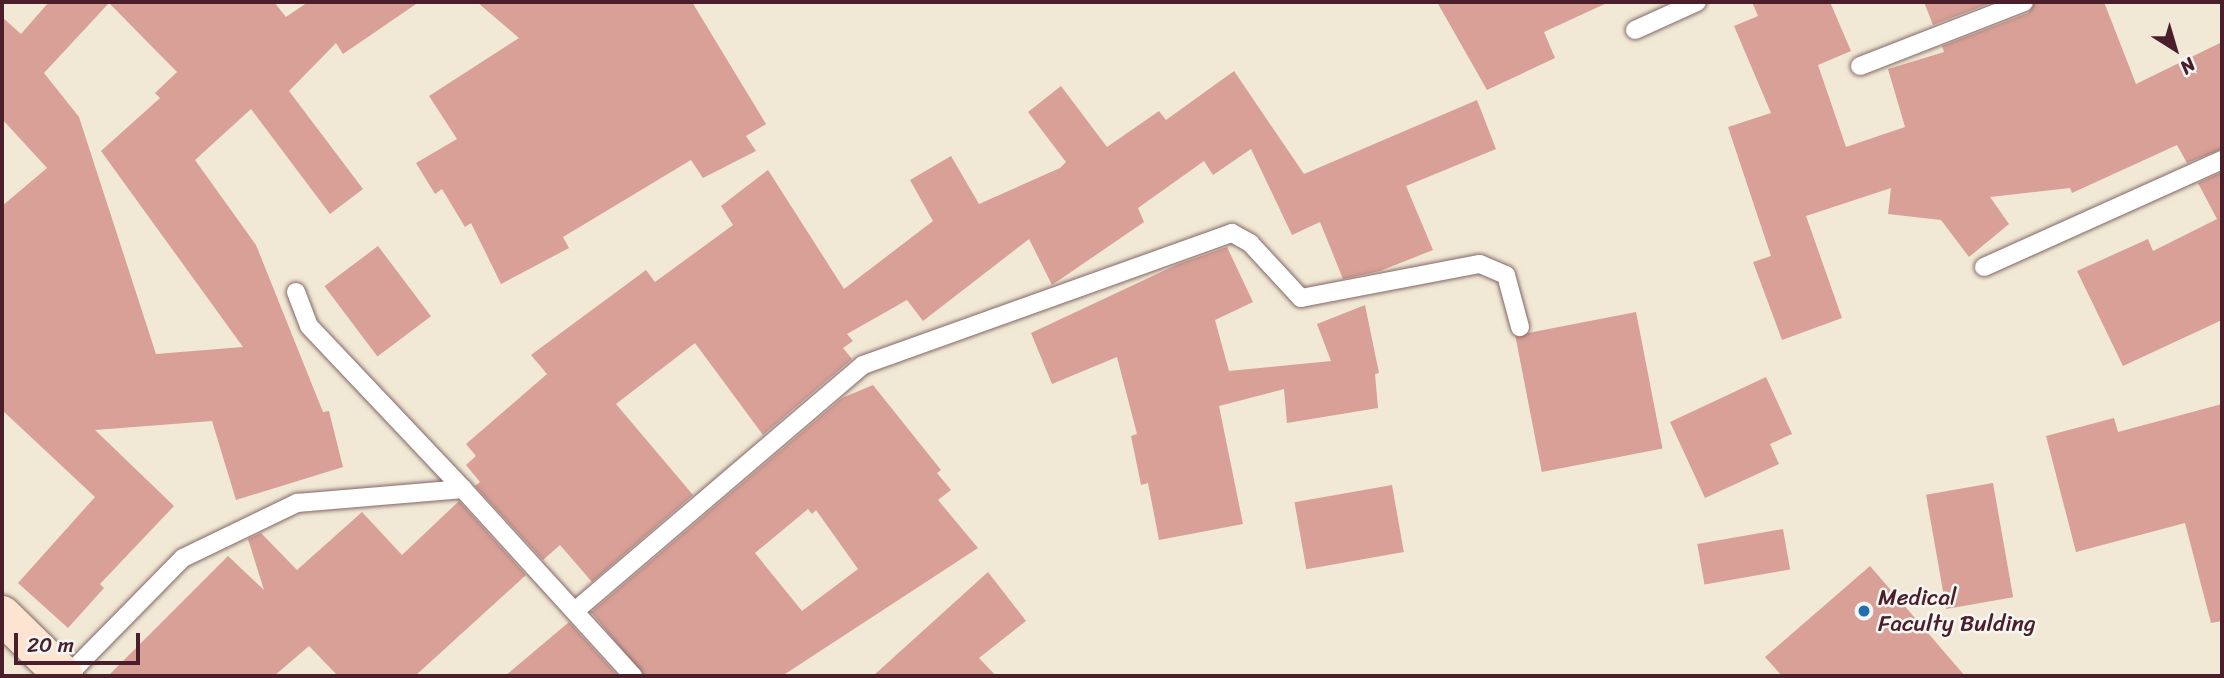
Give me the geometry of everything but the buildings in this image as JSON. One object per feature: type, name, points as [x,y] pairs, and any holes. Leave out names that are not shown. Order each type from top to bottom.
[{"type":"street","points":[[2,615],[65,676]]},
{"type":"lane","points":[[1635,30],[1697,2]]},
{"type":"lane","points":[[1860,66],[2024,2]]},
{"type":"lane","points":[[1984,267],[2222,160]]},
{"type":"lane","points":[[576,610],[863,365],[1232,233],[1251,243],[1301,298],[1480,264],[1506,275],[1520,327]]},
{"type":"lane","points":[[296,292],[309,326],[576,610],[633,676]]},
{"type":"lane","points":[[65,676],[183,558],[297,503],[463,489]]},
{"type":"place","name":"Medical Faculty Bulding","points":[[1864,611]]}]
